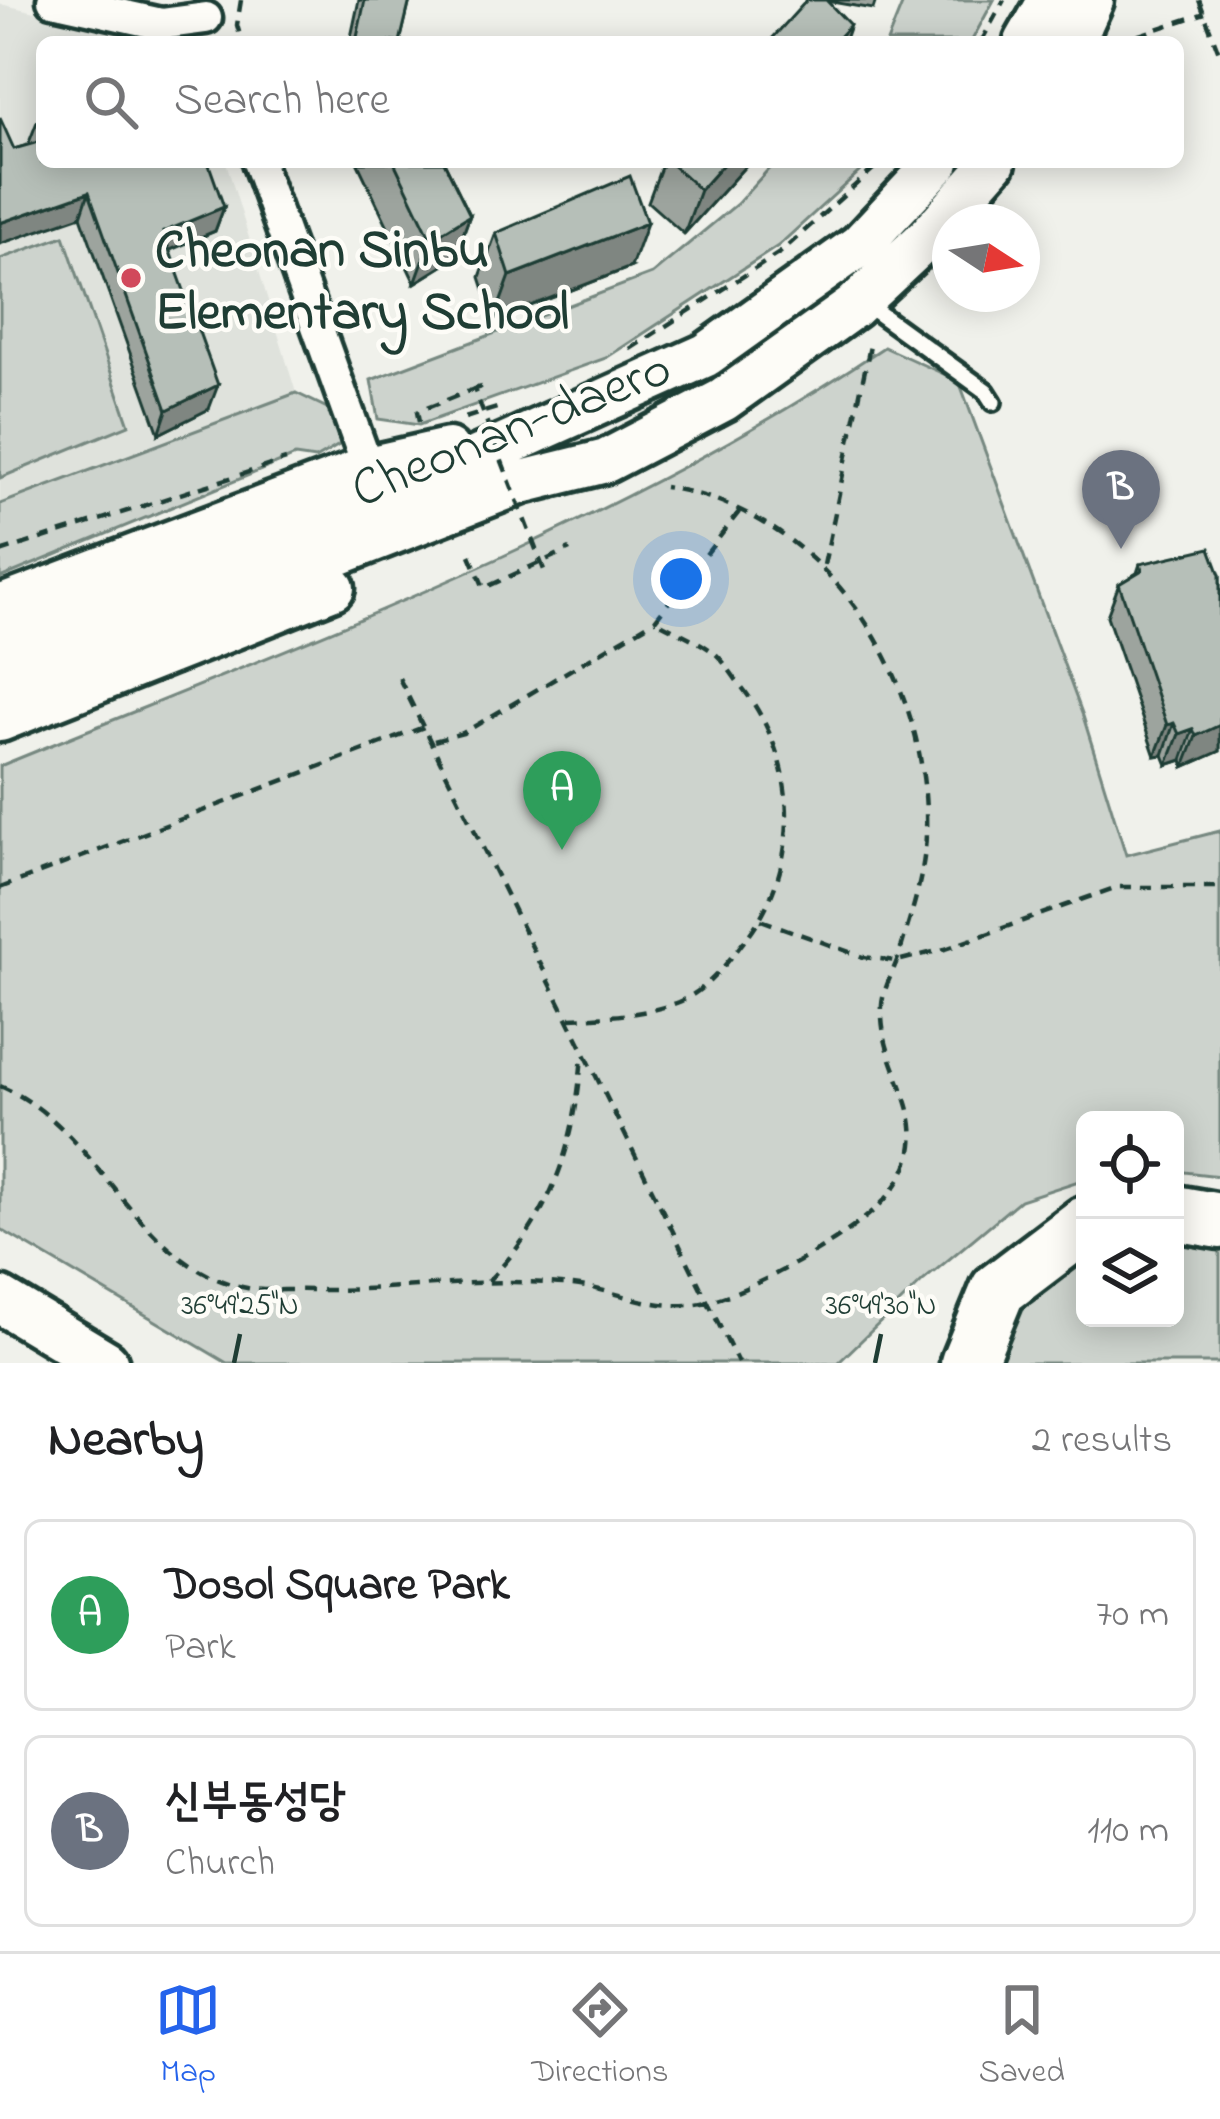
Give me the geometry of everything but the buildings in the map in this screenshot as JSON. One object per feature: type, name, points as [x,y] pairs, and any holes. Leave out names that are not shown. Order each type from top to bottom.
[{"type":"highway","points":[[1184,1215],[1220,1221]]},
{"type":"highway","points":[[968,1363],[998,1290],[1076,1231]]},
{"type":"main road","points":[[1029,36],[1050,0]]},
{"type":"main road","points":[[1075,36],[1092,0]]},
{"type":"main road","name":"Cheonan-daero","points":[[0,650],[370,506],[519,417],[706,355],[860,245],[932,168]]},
{"type":"main road","name":"Cheonan-daero","points":[[0,686],[395,536],[522,482],[606,460],[723,400],[866,321],[929,236],[989,168]]},
{"type":"main road","points":[[0,607],[368,468],[519,417]]},
{"type":"main road","points":[[0,720],[481,528],[606,460]]},
{"type":"main road","points":[[0,1300],[105,1363]]},
{"type":"street","points":[[53,0],[161,24],[210,20]]},
{"type":"street","points":[[260,168],[368,468]]},
{"type":"lane","points":[[866,321],[986,391],[993,402]]},
{"type":"path","points":[[240,36],[241,0]]},
{"type":"path","points":[[984,36],[1004,0]]},
{"type":"path","points":[[1199,0],[1220,56]]},
{"type":"path","points":[[1136,36],[1204,13]]},
{"type":"path","points":[[1210,27],[1220,24]]},
{"type":"path","points":[[629,350],[782,253],[874,168]]},
{"type":"path","points":[[824,567],[866,321]]},
{"type":"path","points":[[417,412],[477,388],[543,567]]},
{"type":"path","points":[[458,420],[519,417]]},
{"type":"path","points":[[0,552],[296,456]]},
{"type":"path","points":[[0,1086],[62,1126],[166,1249],[195,1270],[248,1288],[577,1285],[633,1301],[708,1302],[751,1286],[867,1216],[892,1191],[911,1148],[914,1119],[895,1069],[882,1004],[926,837],[923,760],[912,711],[887,658],[824,567],[769,526],[699,492],[664,487]]},
{"type":"path","points":[[431,741],[463,733],[655,620],[739,512]]},
{"type":"path","points":[[470,555],[484,588],[543,567],[570,549]]},
{"type":"path","points":[[568,1018],[613,1016],[680,1001],[718,974],[761,920],[782,873],[788,807],[764,714],[715,653],[655,620]]},
{"type":"path","points":[[399,678],[738,1363]]},
{"type":"path","points":[[0,887],[424,727]]},
{"type":"path","points":[[761,920],[863,957],[897,961],[945,949],[1117,887],[1220,887]]},
{"type":"path","points":[[486,1283],[543,1214],[565,1166],[578,1114],[583,1049]]},
{"type":"shaded area","points":[[904,0],[994,0],[974,36],[889,36]]},
{"type":"shaded area","name":"Cheonan Sinbu Elementary School","points":[[0,4],[141,36],[36,36],[36,168],[228,168],[296,393],[0,504]]},
{"type":"shaded area","points":[[770,168],[863,168],[778,246],[606,358],[419,425],[378,419],[371,380],[652,274],[737,204]]},
{"type":"shaded area","points":[[64,236],[129,425],[0,478],[0,259]]},
{"type":"shaded area","points":[[884,347],[959,381],[1083,716],[1126,855],[1220,831],[1220,1176],[1184,1172],[1184,1111],[1076,1111],[1076,1182],[1020,1200],[924,1280],[838,1363],[227,1363],[0,1229],[0,766],[453,579],[674,472]]},
{"type":"shaded area","points":[[296,393],[327,408],[344,429],[339,445],[315,459],[295,456],[0,578],[0,504]]},
{"type":"shaded area","points":[[1184,1238],[1220,1245],[1220,1363],[985,1363],[1013,1307],[1076,1254],[1076,1327],[1184,1327]]},
{"type":"place","name":"Cheonan Sinbu Elementary School","points":[[131,278]]},
{"type":"place","name":"신부동성당","points":[[1121,549]]},
{"type":"place","name":"Dosol Square Park","points":[[562,850]]}]
